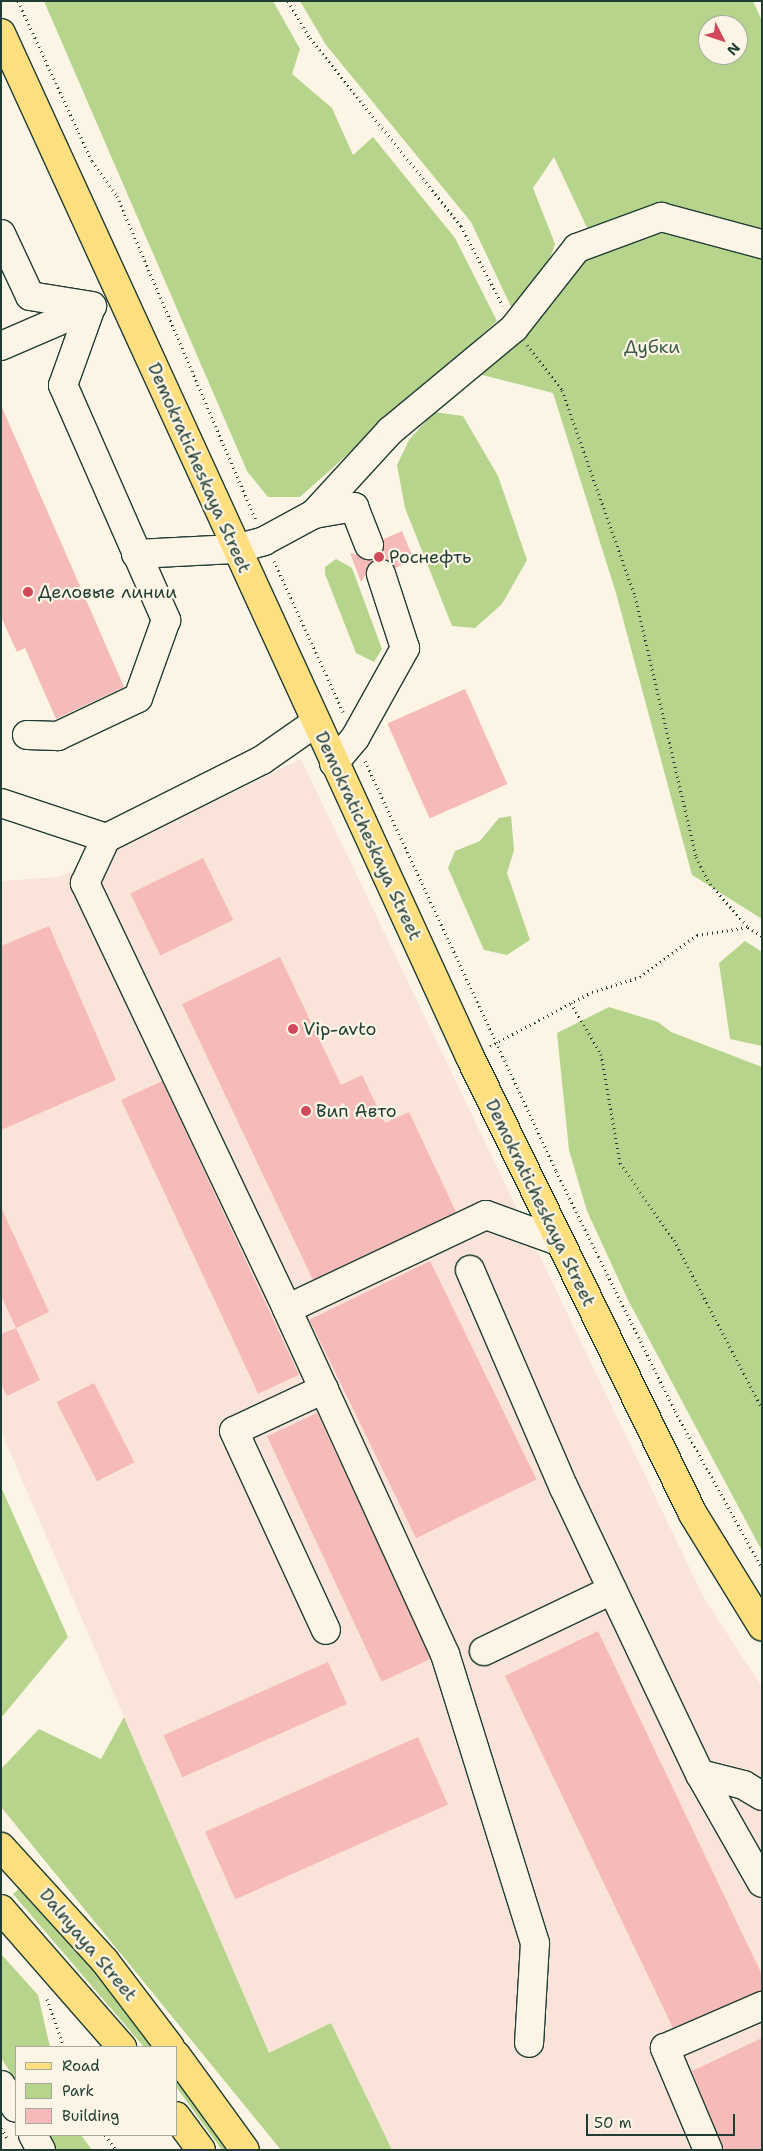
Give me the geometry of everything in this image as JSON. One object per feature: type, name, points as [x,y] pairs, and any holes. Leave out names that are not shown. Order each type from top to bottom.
[{"type":"main road","name":"Demokraticheskaya Street","points":[[1,33],[235,549],[470,1057],[693,1514],[762,1626]]},
{"type":"main road","name":"Dalnyaya Street","points":[[1,1847],[104,1960],[169,2046]]},
{"type":"main road","points":[[1,1909],[121,2046]]},
{"type":"main road","name":"Dalnyaya Street","points":[[178,2058],[244,2150]]},
{"type":"main road","points":[[178,2119],[201,2150]]},
{"type":"street","points":[[314,514],[390,431],[514,328],[577,248],[635,223],[660,217],[762,244]]},
{"type":"street","points":[[1,234],[30,296],[91,307]]},
{"type":"street","points":[[1,346],[91,307],[117,291]]},
{"type":"street","points":[[27,735],[58,736],[138,698],[166,620],[63,385],[91,307]]},
{"type":"street","points":[[136,554],[235,549],[264,540],[314,514],[354,507],[369,545]]},
{"type":"street","points":[[334,763],[355,738],[405,648],[380,574]]},
{"type":"street","points":[[315,723],[262,760],[106,838],[85,883],[287,1309],[445,1654],[535,1943],[529,2043]]},
{"type":"street","points":[[1,803],[106,838]]},
{"type":"street","points":[[287,1309],[486,1215],[558,1240]]},
{"type":"street","points":[[470,1270],[612,1590],[700,1774],[762,1883]]},
{"type":"street","points":[[324,1389],[234,1431],[326,1630]]},
{"type":"street","points":[[484,1651],[612,1590]]},
{"type":"street","points":[[700,1774],[744,1785],[762,1796]]},
{"type":"street","points":[[708,2150],[665,2048],[762,2006]]},
{"type":"street","points":[[1,2085],[15,2106]]},
{"type":"street","points":[[34,2136],[41,2150]]},
{"type":"path","points":[[18,1],[92,161],[117,196],[264,540],[496,1042],[675,1411],[762,1568]]},
{"type":"path","points":[[288,1],[310,38],[461,226],[514,328],[562,390],[635,596],[655,698],[696,857],[710,884],[748,927],[762,936]]},
{"type":"path","points":[[470,1057],[571,1003],[640,977],[697,935],[748,927]]},
{"type":"path","points":[[571,1003],[602,1054],[620,1163],[674,1240],[762,1408]]},
{"type":"path","points":[[46,1995],[64,2046]]},
{"type":"path","points":[[106,2136],[116,2150]]},
{"type":"shaded area","points":[[301,759],[704,1598],[762,1687],[762,2150],[392,2150],[331,2023],[269,2054],[1,1431],[1,881],[59,877]]},
{"type":"green space","points":[[44,1],[273,1],[300,49],[292,74],[332,108],[353,155],[373,137],[455,238],[497,321],[300,497],[268,497],[247,471]]},
{"type":"green space","points":[[300,1],[753,1],[762,21],[762,236],[737,226],[588,230],[554,157],[533,188],[555,244],[547,267],[514,313],[471,222],[326,45]]},
{"type":"green space","name":"Дубки","points":[[660,223],[762,254],[762,919],[692,875],[616,593],[553,393],[478,374],[531,330],[580,261]]},
{"type":"green space","points":[[434,412],[463,416],[498,476],[527,560],[502,604],[475,628],[452,626],[405,508],[397,465],[409,440]]},
{"type":"green space","points":[[336,559],[352,568],[382,649],[374,662],[356,653],[325,574],[325,567]]},
{"type":"green space","points":[[511,816],[514,850],[507,873],[530,940],[507,955],[484,950],[448,868],[455,851],[480,841],[499,818]]},
{"type":"green space","points":[[745,941],[762,952],[762,1046],[730,1039],[719,963]]},
{"type":"green space","points":[[609,1007],[658,1022],[671,1032],[762,1067],[762,1551],[628,1300],[587,1211],[569,1150],[557,1033]]},
{"type":"green space","points":[[1,1487],[68,1637],[1,1718]]},
{"type":"green space","points":[[124,1717],[269,2053],[331,2023],[392,2150],[281,2150],[1,1807],[1,1769],[39,1729],[101,1759]]},
{"type":"green space","points":[[20,1888],[157,2045],[143,2046],[13,1894]]},
{"type":"green space","points":[[1,1954],[38,1995],[50,2046],[15,2046],[15,2079],[1,2058]]},
{"type":"green space","points":[[184,2079],[234,2150],[222,2150],[178,2089],[178,2083]]},
{"type":"green space","points":[[50,2136],[82,2136],[92,2150],[56,2150]]},
{"type":"building","points":[[1,405],[124,687],[56,719],[25,648],[17,652],[1,617]]},
{"type":"building","points":[[402,531],[414,560],[395,568],[385,559],[376,559],[361,582],[350,553],[375,559],[384,548],[384,539]]},
{"type":"building","points":[[465,689],[507,784],[430,819],[387,724]]},
{"type":"building","points":[[203,858],[233,920],[160,956],[130,894]]},
{"type":"building","points":[[49,926],[116,1080],[1,1130],[1,946]]},
{"type":"building","points":[[280,957],[341,1085],[362,1075],[385,1123],[409,1112],[456,1212],[313,1280],[182,1004]]},
{"type":"building","points":[[162,1081],[299,1375],[258,1394],[121,1100]]},
{"type":"building","points":[[1,1207],[49,1312],[16,1328],[1,1296]]},
{"type":"building","points":[[430,1261],[537,1479],[416,1538],[310,1320]]},
{"type":"building","points":[[16,1328],[40,1380],[7,1396],[1,1384],[1,1334]]},
{"type":"building","points":[[94,1383],[134,1462],[97,1481],[57,1402]]},
{"type":"building","points":[[317,1413],[432,1659],[382,1682],[267,1436]]},
{"type":"building","points":[[598,1631],[762,1975],[762,1991],[673,2028],[505,1676]]},
{"type":"building","points":[[328,1662],[347,1704],[182,1777],[164,1735]]},
{"type":"building","points":[[418,1737],[448,1805],[235,1899],[205,1832]]},
{"type":"building","points":[[762,2038],[762,2150],[723,2150],[692,2071]]},
{"type":"place","name":"Роснефть","points":[[379,557]]},
{"type":"place","name":"Деловые линии","points":[[28,592]]},
{"type":"place","name":"Vip-avto","points":[[293,1029]]},
{"type":"place","name":"Вип Авто","points":[[306,1111]]}]
